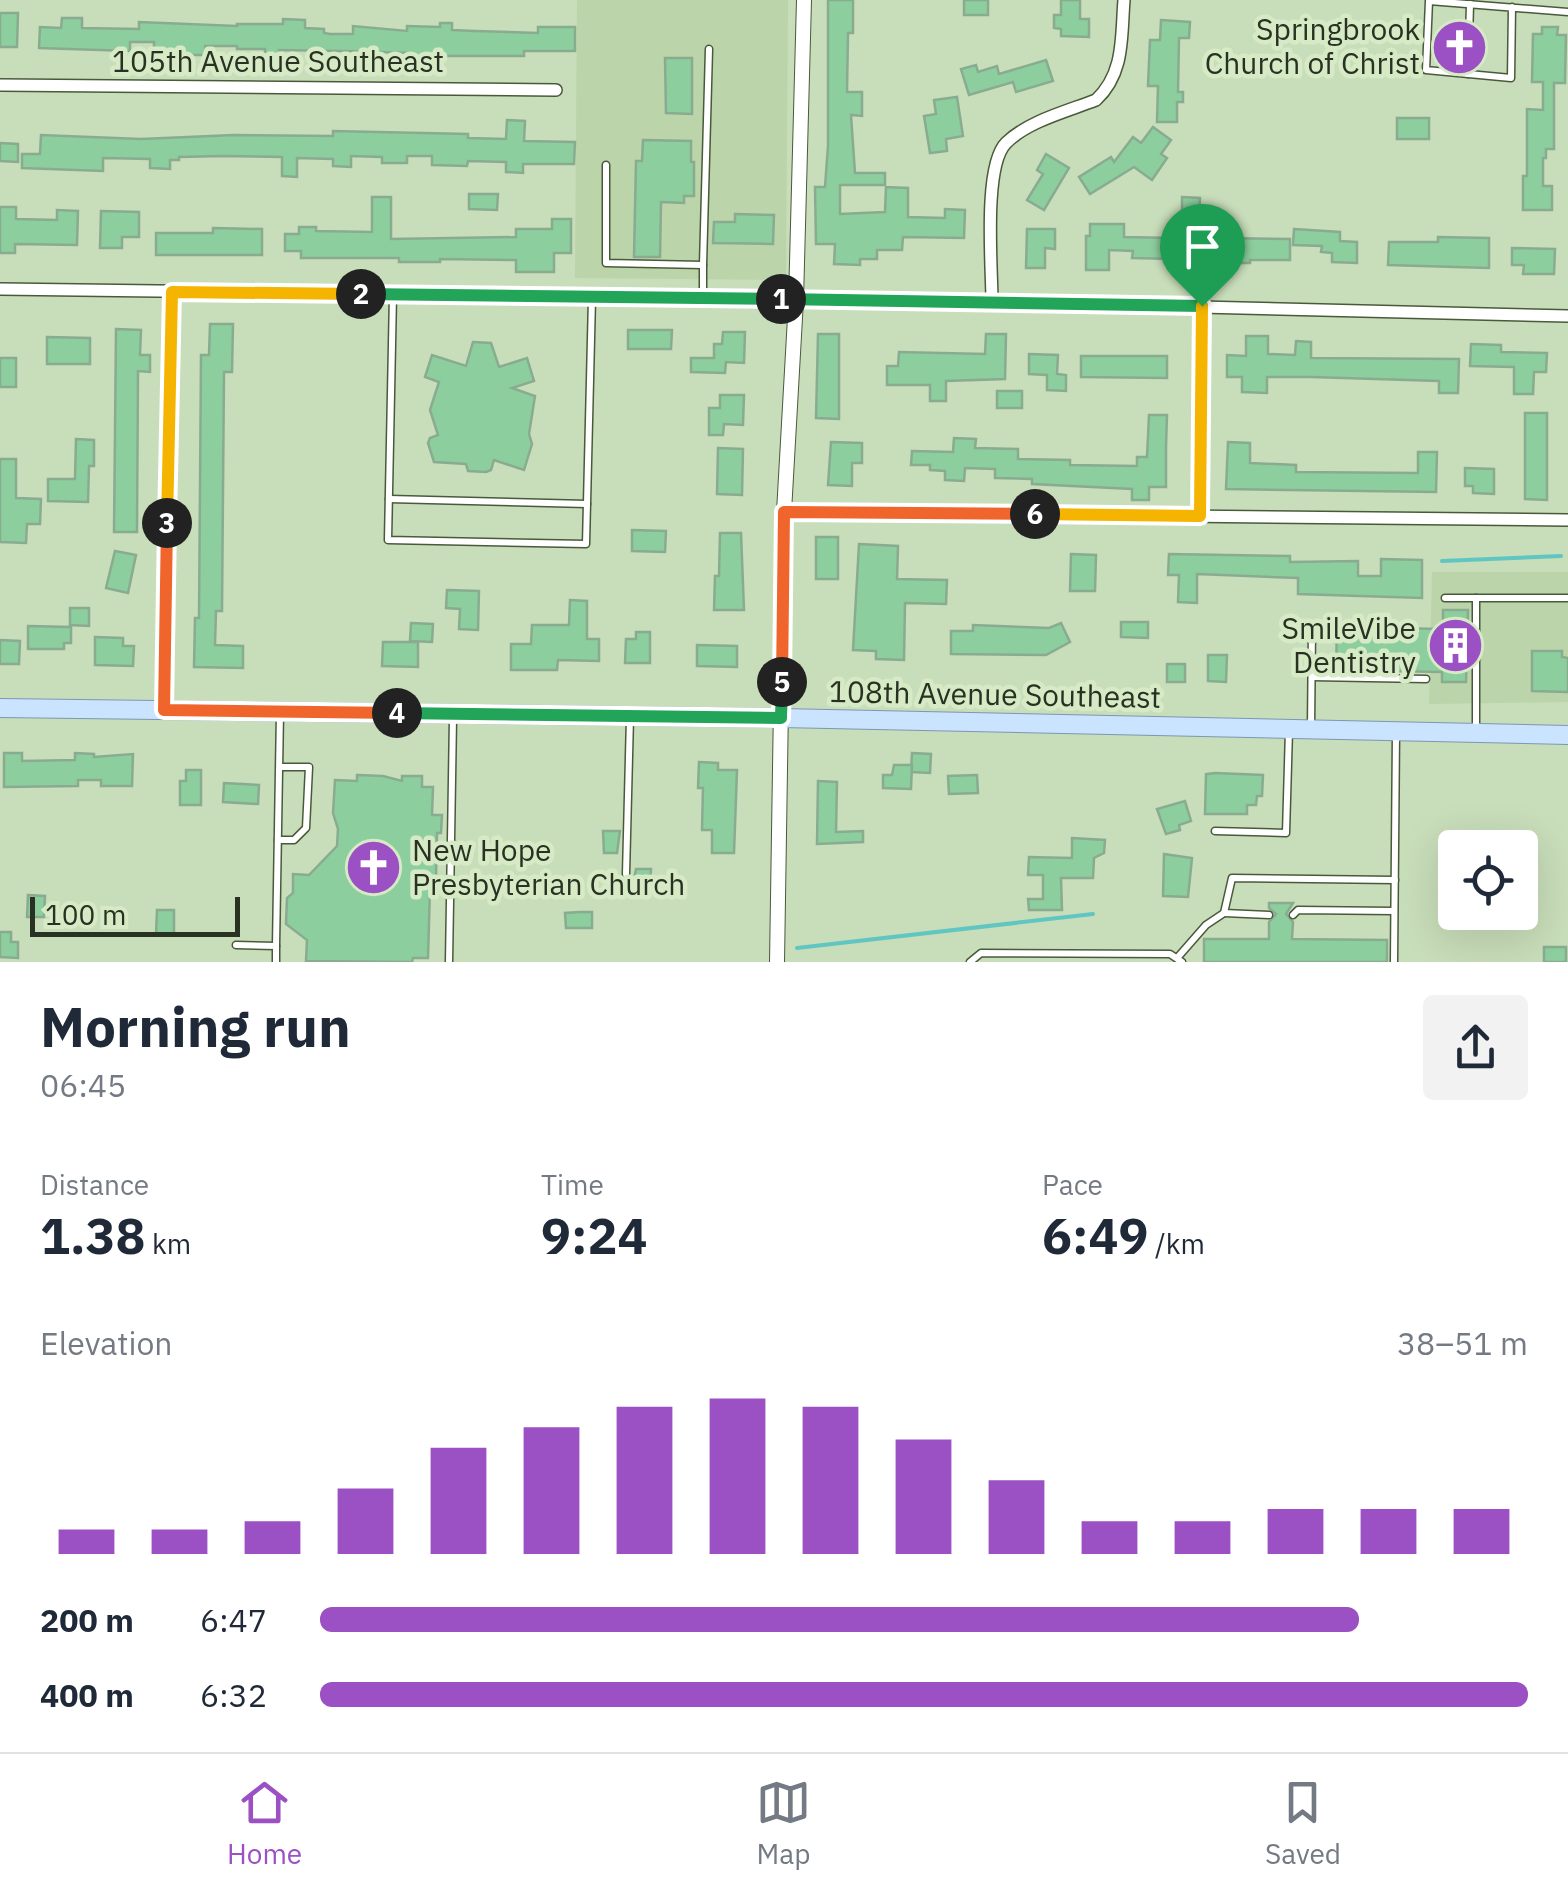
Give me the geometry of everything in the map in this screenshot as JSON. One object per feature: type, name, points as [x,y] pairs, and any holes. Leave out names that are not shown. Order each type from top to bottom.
[{"type":"main road","name":"108th Avenue Southeast","points":[[0,708],[1568,734]]},
{"type":"street","points":[[777,962],[784,512],[796,300],[804,0]]},
{"type":"street","points":[[992,302],[994,168],[1000,149],[1019,133],[1096,100],[1119,66],[1124,0]]},
{"type":"street","name":"105th Avenue Southeast","points":[[0,85],[556,90]]},
{"type":"street","points":[[0,289],[992,302],[1568,316]]},
{"type":"street","points":[[164,710],[172,292]]},
{"type":"street","points":[[1200,516],[1202,306]]},
{"type":"street","points":[[784,512],[1568,520]]},
{"type":"lane","points":[[1512,7],[1511,78],[1426,70],[1429,1],[1512,7],[1568,12]]},
{"type":"lane","points":[[1468,74],[1470,4]]},
{"type":"lane","points":[[703,298],[709,48]]},
{"type":"lane","points":[[606,165],[606,263],[704,265]]},
{"type":"lane","points":[[393,295],[388,540],[586,544],[592,297]]},
{"type":"lane","points":[[389,499],[587,504]]},
{"type":"lane","points":[[1445,598],[1568,598]]},
{"type":"lane","points":[[1476,598],[1476,732]]},
{"type":"lane","points":[[1311,729],[1312,628]]},
{"type":"lane","points":[[1312,677],[1426,679]]},
{"type":"lane","points":[[276,962],[280,711]]},
{"type":"lane","points":[[449,962],[453,714]]},
{"type":"lane","points":[[626,874],[630,716]]},
{"type":"lane","points":[[1215,831],[1286,833],[1289,728]]},
{"type":"lane","points":[[1394,962],[1396,731]]},
{"type":"lane","points":[[278,840],[294,840],[306,828],[309,767],[279,767]]},
{"type":"lane","points":[[1224,913],[1232,878],[1394,880]]},
{"type":"lane","points":[[1293,915],[1298,910],[1394,911]]},
{"type":"lane","points":[[970,962],[981,953],[1180,959],[1206,925],[1224,913],[1269,914]]},
{"type":"lane","points":[[236,946],[276,946]]},
{"type":"shaded area","points":[[577,0],[788,0],[786,280],[575,278]]},
{"type":"shaded area","points":[[1432,572],[1568,572],[1568,702],[1429,704]]},
{"type":"building","points":[[828,0],[853,0],[847,92],[862,92],[862,116],[851,115],[855,173],[885,173],[885,185],[840,185],[840,214],[885,212],[886,187],[908,188],[908,217],[945,218],[945,209],[965,210],[964,238],[903,237],[902,250],[877,250],[877,259],[860,259],[860,265],[834,264],[835,244],[816,244],[815,187],[825,187],[828,146]]},
{"type":"building","points":[[964,0],[988,0],[988,15],[964,15]]},
{"type":"building","points":[[1061,0],[1080,0],[1080,19],[1089,19],[1089,37],[1061,36],[1061,29],[1054,28],[1054,15],[1061,15]]},
{"type":"building","points":[[0,13],[18,13],[17,47],[0,47]]},
{"type":"building","points":[[62,18],[82,18],[82,28],[139,29],[139,22],[237,26],[305,20],[305,28],[324,29],[324,33],[330,34],[353,34],[353,26],[407,31],[407,26],[440,27],[440,23],[452,23],[452,30],[538,33],[538,27],[575,27],[575,51],[524,51],[524,56],[426,56],[426,63],[409,63],[409,53],[342,51],[279,50],[279,59],[265,59],[265,49],[237,46],[205,46],[205,55],[154,55],[154,42],[130,42],[130,51],[39,48],[40,27],[61,28]]},
{"type":"building","points":[[1161,20],[1190,22],[1189,38],[1179,38],[1178,92],[1183,92],[1183,102],[1177,102],[1177,122],[1157,122],[1158,86],[1148,86],[1150,40],[1160,40]]},
{"type":"building","points":[[1542,27],[1558,27],[1557,35],[1566,35],[1565,83],[1554,83],[1554,149],[1546,149],[1543,158],[1543,186],[1552,186],[1552,210],[1523,210],[1527,109],[1543,110],[1543,82],[1532,82],[1533,34],[1542,34]]},
{"type":"building","points":[[665,58],[692,58],[692,114],[666,113]]},
{"type":"building","points":[[1046,60],[1053,81],[1016,92],[1013,82],[969,95],[961,69],[976,65],[978,72],[997,66],[999,74]]},
{"type":"building","points":[[957,97],[963,136],[946,139],[947,151],[930,153],[924,116],[936,114],[934,100]]},
{"type":"building","points":[[1397,118],[1429,118],[1429,139],[1397,139]]},
{"type":"building","points":[[507,120],[525,121],[524,141],[575,142],[574,164],[523,164],[523,173],[506,172],[506,162],[432,165],[432,156],[407,156],[407,163],[382,163],[382,157],[351,156],[351,167],[333,166],[333,159],[297,158],[297,177],[282,176],[282,157],[179,157],[170,160],[170,169],[150,168],[150,159],[103,158],[103,171],[22,168],[22,154],[40,154],[41,135],[141,139],[333,136],[333,131],[468,134],[468,138],[506,139]]},
{"type":"building","points":[[1153,127],[1171,140],[1161,154],[1167,158],[1152,180],[1134,167],[1090,194],[1079,177],[1111,157],[1114,162],[1133,137],[1141,143]]},
{"type":"building","points":[[643,140],[691,141],[694,196],[684,196],[684,203],[661,202],[660,257],[634,257],[636,161],[642,161]]},
{"type":"building","points":[[0,143],[18,144],[18,162],[0,161]]},
{"type":"building","points":[[1046,154],[1069,168],[1044,210],[1027,200],[1043,174],[1037,170]]},
{"type":"building","points":[[469,194],[498,194],[497,210],[469,209]]},
{"type":"building","points":[[372,197],[391,197],[391,239],[516,237],[516,229],[552,229],[552,219],[571,219],[571,253],[554,253],[554,272],[516,272],[516,260],[399,262],[399,258],[301,258],[301,251],[285,251],[285,234],[299,234],[299,227],[372,232]]},
{"type":"building","points":[[1182,197],[1200,198],[1199,219],[1182,219]]},
{"type":"building","points":[[0,207],[16,207],[16,219],[57,220],[57,210],[78,211],[77,245],[15,244],[15,253],[0,253]]},
{"type":"building","points":[[101,211],[139,212],[139,237],[122,237],[122,248],[100,248]]},
{"type":"building","points":[[735,214],[774,215],[773,244],[713,243],[714,222],[735,222]]},
{"type":"building","points":[[1090,224],[1124,224],[1124,237],[1174,238],[1174,259],[1132,258],[1133,251],[1109,250],[1109,270],[1086,270]]},
{"type":"building","points":[[213,228],[262,229],[262,255],[156,255],[156,233],[213,233]]},
{"type":"building","points":[[1027,229],[1055,229],[1055,249],[1045,248],[1045,268],[1026,268]]},
{"type":"building","points":[[1294,229],[1340,232],[1340,241],[1357,242],[1357,263],[1332,262],[1332,253],[1321,252],[1322,246],[1293,245]]},
{"type":"building","points":[[1438,237],[1489,238],[1489,268],[1388,265],[1389,242],[1438,242]]},
{"type":"building","points":[[1217,238],[1290,239],[1290,260],[1250,260],[1232,263],[1232,274],[1208,273],[1208,255],[1217,255]]},
{"type":"building","points":[[1512,248],[1555,249],[1554,274],[1523,274],[1524,265],[1512,265]]},
{"type":"building","points":[[210,324],[233,324],[232,372],[224,372],[222,611],[216,611],[215,645],[243,646],[243,668],[194,667],[195,618],[199,618],[201,355],[209,355]]},
{"type":"building","points":[[116,329],[141,330],[140,355],[150,355],[150,372],[138,371],[137,532],[114,532]]},
{"type":"building","points":[[628,330],[672,330],[671,349],[628,349]]},
{"type":"building","points":[[723,332],[745,332],[744,363],[726,362],[725,373],[691,372],[691,358],[714,358],[714,344],[722,344]]},
{"type":"building","points":[[818,334],[839,334],[839,419],[816,418]]},
{"type":"building","points":[[986,334],[1006,334],[1005,379],[946,381],[946,401],[930,401],[930,385],[887,385],[887,366],[898,366],[899,352],[985,354]]},
{"type":"building","points":[[1246,336],[1268,336],[1268,354],[1295,355],[1296,341],[1311,342],[1311,358],[1459,359],[1458,393],[1439,393],[1439,381],[1311,377],[1267,377],[1267,393],[1242,392],[1242,377],[1227,377],[1227,355],[1246,356]]},
{"type":"building","points":[[47,337],[90,338],[90,364],[47,364]]},
{"type":"building","points":[[473,342],[491,343],[499,367],[527,358],[534,381],[512,388],[535,396],[529,434],[532,444],[524,470],[494,460],[491,470],[486,472],[468,471],[466,464],[434,462],[428,443],[438,435],[430,410],[439,382],[425,377],[432,355],[466,366]]},
{"type":"building","points":[[1471,344],[1501,345],[1501,352],[1547,353],[1546,372],[1534,372],[1533,394],[1514,394],[1514,367],[1470,366]]},
{"type":"building","points":[[1029,354],[1058,355],[1057,374],[1066,375],[1066,391],[1047,390],[1047,375],[1029,374]]},
{"type":"building","points":[[1081,356],[1167,356],[1167,378],[1081,377]]},
{"type":"building","points":[[0,358],[16,358],[16,387],[0,387]]},
{"type":"building","points":[[997,391],[1022,391],[1022,408],[997,408]]},
{"type":"building","points":[[720,395],[744,395],[743,425],[724,424],[723,435],[709,435],[709,408],[720,408]]},
{"type":"building","points":[[1525,413],[1547,413],[1547,500],[1525,499]]},
{"type":"building","points":[[1149,415],[1167,415],[1166,487],[1149,487],[1149,500],[1132,500],[1132,489],[1032,484],[1032,479],[995,478],[995,469],[965,468],[964,481],[945,480],[945,471],[930,470],[930,465],[911,465],[912,451],[953,452],[954,438],[976,439],[975,448],[1018,449],[1018,459],[1137,466],[1137,457],[1147,457]]},
{"type":"building","points":[[76,439],[94,440],[88,502],[48,501],[48,479],[75,479]]},
{"type":"building","points":[[831,442],[862,443],[862,463],[852,463],[852,486],[828,485]]},
{"type":"building","points":[[1228,442],[1250,443],[1250,463],[1296,465],[1296,472],[1418,473],[1418,452],[1437,452],[1436,492],[1226,489]]},
{"type":"building","points":[[718,448],[743,449],[742,495],[717,494]]},
{"type":"building","points":[[0,459],[16,459],[16,498],[41,499],[40,524],[27,524],[26,543],[0,542]]},
{"type":"building","points":[[1465,468],[1494,469],[1494,494],[1473,493],[1473,486],[1465,486]]},
{"type":"building","points":[[632,530],[666,531],[665,552],[632,551]]},
{"type":"building","points":[[720,533],[741,533],[744,610],[714,610]]},
{"type":"building","points":[[816,537],[838,537],[838,579],[816,579]]},
{"type":"building","points":[[859,544],[898,546],[897,579],[947,580],[946,604],[905,603],[904,660],[876,659],[876,651],[853,650]]},
{"type":"building","points":[[115,551],[136,555],[128,593],[106,588]]},
{"type":"building","points":[[1071,554],[1096,555],[1095,591],[1070,591]]},
{"type":"building","points":[[1169,554],[1290,556],[1290,562],[1358,561],[1358,576],[1381,576],[1381,559],[1422,560],[1422,598],[1298,594],[1298,578],[1197,574],[1197,603],[1178,602],[1179,575],[1168,575]]},
{"type":"building","points":[[447,590],[479,591],[478,630],[459,629],[460,609],[446,608]]},
{"type":"building","points":[[570,600],[587,601],[587,639],[599,639],[599,661],[558,660],[557,670],[511,670],[511,644],[531,644],[532,625],[569,625]]},
{"type":"building","points":[[70,608],[89,608],[89,626],[70,625]]},
{"type":"building","points":[[1443,610],[1468,610],[1466,682],[1442,682],[1442,672],[1336,670],[1337,627],[1443,629]]},
{"type":"building","points":[[1121,622],[1148,622],[1148,638],[1121,637]]},
{"type":"building","points":[[411,623],[433,624],[432,642],[410,641]]},
{"type":"building","points":[[1061,623],[1070,642],[1046,655],[951,654],[951,631],[973,631],[973,625],[1049,628]]},
{"type":"building","points":[[28,626],[71,627],[71,643],[64,643],[64,649],[28,649]]},
{"type":"building","points":[[636,632],[650,632],[650,663],[625,663],[626,639],[636,639]]},
{"type":"building","points":[[95,637],[123,638],[123,646],[134,646],[133,666],[95,665]]},
{"type":"building","points":[[0,640],[20,641],[19,664],[0,664]]},
{"type":"building","points":[[383,642],[418,642],[418,667],[382,666]]},
{"type":"building","points":[[697,645],[737,646],[737,667],[697,666]]},
{"type":"building","points":[[1532,651],[1562,651],[1562,657],[1568,658],[1568,692],[1532,691]]},
{"type":"building","points":[[1208,655],[1227,655],[1226,682],[1208,681]]},
{"type":"building","points":[[1167,664],[1185,664],[1185,682],[1167,682]]},
{"type":"building","points":[[4,753],[22,753],[22,761],[75,760],[75,753],[94,757],[133,754],[132,786],[101,786],[101,780],[78,780],[78,786],[4,787]]},
{"type":"building","points":[[912,753],[931,754],[930,773],[911,772]]},
{"type":"building","points":[[699,762],[718,763],[718,770],[737,770],[734,853],[712,853],[712,830],[702,830]]},
{"type":"building","points":[[894,765],[912,765],[911,789],[883,788],[883,775],[892,775]]},
{"type":"building","points":[[186,770],[201,770],[201,805],[180,805],[180,781],[186,781]]},
{"type":"building","points":[[1206,774],[1263,775],[1262,796],[1257,796],[1256,805],[1247,805],[1247,814],[1205,814]]},
{"type":"building","name":"New Hope Presbyterian Church","points":[[357,775],[402,781],[402,776],[422,776],[422,787],[433,787],[432,815],[442,815],[441,833],[437,833],[436,876],[440,876],[440,888],[430,888],[428,958],[413,958],[412,962],[306,961],[307,940],[286,924],[293,874],[309,875],[337,846],[335,780],[357,781]]},
{"type":"building","points":[[977,775],[978,793],[949,794],[948,776]]},
{"type":"building","points":[[818,781],[837,782],[836,832],[863,831],[863,842],[817,844]]},
{"type":"building","points":[[224,783],[259,785],[258,804],[223,802]]},
{"type":"building","points":[[1185,801],[1191,821],[1166,834],[1157,809]]},
{"type":"building","points":[[603,831],[620,831],[617,853],[604,853]]},
{"type":"building","points":[[1072,838],[1105,840],[1104,853],[1094,858],[1093,878],[1061,878],[1062,910],[1029,910],[1028,899],[1043,899],[1043,875],[1028,875],[1029,857],[1072,858]]},
{"type":"building","points":[[1164,854],[1192,858],[1188,897],[1163,896]]},
{"type":"building","points":[[636,869],[651,869],[650,889],[632,889]]},
{"type":"building","points":[[28,895],[45,896],[44,917],[27,917]]},
{"type":"building","points":[[1269,903],[1293,903],[1286,914],[1293,922],[1292,939],[1387,940],[1387,962],[1204,962],[1204,939],[1269,939],[1269,922],[1276,914]]},
{"type":"building","points":[[157,910],[174,910],[174,935],[156,935]]},
{"type":"building","points":[[592,912],[592,928],[566,928],[565,913]]},
{"type":"building","points":[[0,932],[11,932],[11,942],[18,942],[18,958],[0,957]]},
{"type":"building","points":[[1544,947],[1566,947],[1566,962],[1544,962]]},
{"type":"waterway","points":[[1442,561],[1561,556]]},
{"type":"waterway","points":[[797,948],[1093,914]]},
{"type":"place","name":"Springbrook Church of Christ","points":[[1459,47]]},
{"type":"place","name":"SmileVibe Dentistry","points":[[1455,646]]},
{"type":"place","name":"New Hope Presbyterian Church","points":[[373,868]]},
{"type":"route","points":[[172,292],[1202,306],[1200,516],[784,512],[781,718],[164,710],[172,292]]}]
